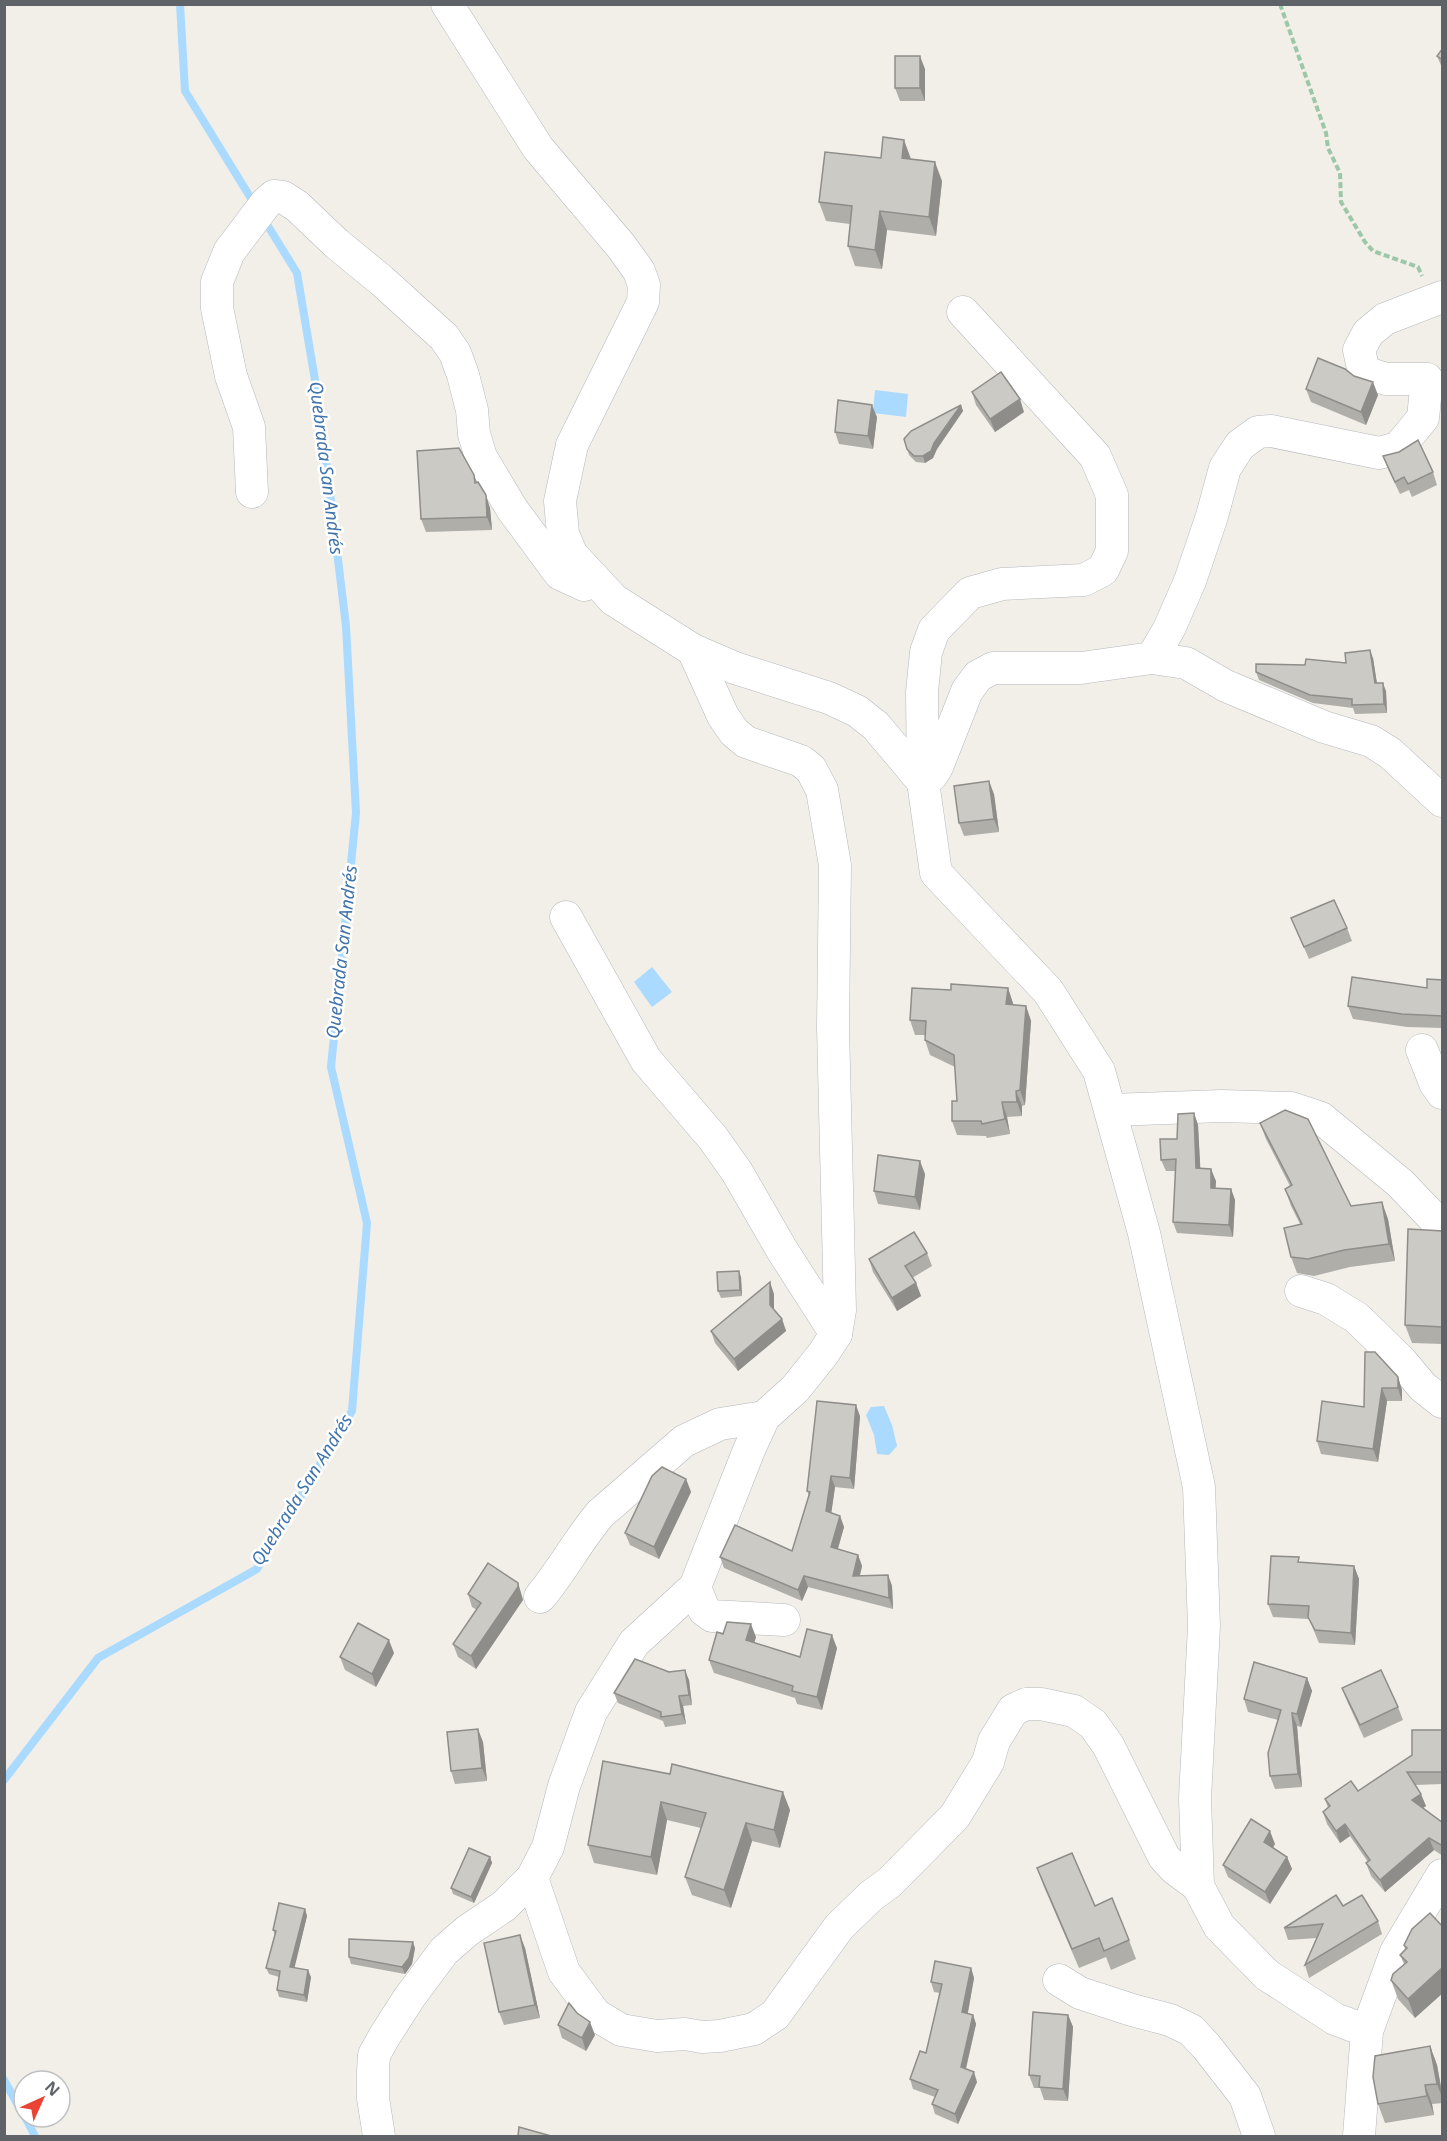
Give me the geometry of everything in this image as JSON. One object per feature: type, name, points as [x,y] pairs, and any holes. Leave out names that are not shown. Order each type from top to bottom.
[{"type":"street","points":[[447,4],[538,148],[621,246],[639,271],[644,285],[643,302],[572,445],[560,501],[563,534],[572,555],[614,600]]},
{"type":"street","points":[[252,492],[249,426],[231,376],[217,308],[217,282],[229,252],[274,196],[283,197],[297,206],[444,337],[463,375],[472,410],[474,434],[481,457],[512,509],[560,574],[614,600],[693,650],[746,672],[829,698],[857,711],[876,726],[923,782]]},
{"type":"street","points":[[1152,658],[1178,609],[1212,516],[1225,468],[1240,446],[1258,432],[1271,431],[1378,453],[1398,448],[1422,418],[1435,375],[1386,379],[1364,372],[1359,350],[1368,333],[1385,319],[1438,299]]},
{"type":"street","points":[[963,312],[1095,456],[1112,495],[1112,551],[1102,570],[1084,580],[1002,584],[970,593],[934,630],[926,652],[922,692],[923,782],[936,873],[1048,992],[1099,1071],[1144,1233],[1199,1487],[1204,1626],[1195,1798],[1198,1886],[1219,1926],[1268,1975],[1335,2019],[1367,2031]]},
{"type":"street","points":[[379,2136],[373,2098],[373,2071],[374,2055],[384,2037],[409,1998],[444,1951],[467,1931],[504,1906],[532,1878],[548,1847],[564,1786],[591,1712],[634,1643],[695,1587],[764,1417],[795,1389],[824,1354],[836,1334],[840,1310],[833,1027],[835,865],[822,790],[811,769],[801,761],[746,742],[735,732],[723,716],[693,650]]},
{"type":"street","points":[[923,782],[932,775],[937,767],[967,691],[978,676],[985,672],[993,668],[1081,668],[1152,658],[1186,663],[1226,686],[1324,726],[1371,741],[1390,753],[1443,801]]},
{"type":"street","points":[[566,917],[646,1060],[713,1138],[737,1172],[782,1251],[836,1334]]},
{"type":"street","points":[[1422,1050],[1435,1083],[1443,1093]]},
{"type":"street","points":[[1111,1110],[1222,1106],[1291,1108],[1321,1118],[1400,1184],[1443,1227]]},
{"type":"street","points":[[1300,1291],[1326,1299],[1357,1318],[1401,1361],[1423,1387],[1443,1402]]},
{"type":"street","points":[[540,1598],[556,1579],[588,1528],[600,1514],[684,1441],[720,1424],[764,1417]]},
{"type":"street","points":[[695,1587],[704,1610],[712,1617],[784,1620]]},
{"type":"street","points":[[532,1878],[564,1972],[596,2015],[621,2030],[657,2036],[685,2034],[702,2037],[720,2036],[754,2029],[775,2015],[839,1927],[871,1896],[890,1882],[956,1816],[987,1762],[994,1741],[1013,1710],[1026,1704],[1041,1704],[1074,1711],[1093,1724],[1108,1745],[1164,1857],[1175,1869],[1198,1886]]},
{"type":"street","points":[[1359,2136],[1367,2031],[1396,1952],[1443,1875]]},
{"type":"street","points":[[1059,1980],[1080,1993],[1170,2020],[1191,2030],[1245,2096],[1259,2136]]},
{"type":"path","points":[[1280,4],[1326,133],[1328,148],[1340,173],[1341,202],[1372,251],[1418,267],[1438,299]]},
{"type":"water","points":[[875,390],[908,394],[906,417],[873,413]]},
{"type":"water","points":[[652,967],[672,992],[652,1007],[634,982]]},
{"type":"water","points":[[884,1406],[897,1446],[889,1455],[877,1454],[874,1435],[866,1415],[871,1407]]},
{"type":"building","points":[[1443,48],[1443,60],[1437,56]]},
{"type":"building","points":[[895,56],[920,56],[920,88],[895,88]]},
{"type":"building","points":[[883,137],[904,140],[902,158],[935,162],[929,217],[880,211],[875,250],[848,246],[852,206],[819,202],[825,152],[881,158]]},
{"type":"building","points":[[1318,358],[1345,369],[1354,376],[1373,382],[1361,412],[1306,389]]},
{"type":"building","points":[[1001,372],[1020,399],[990,419],[972,392]]},
{"type":"building","points":[[838,400],[872,405],[868,436],[835,432]]},
{"type":"building","points":[[961,405],[934,443],[931,451],[923,456],[914,456],[907,449],[904,439],[911,431]]},
{"type":"building","points":[[1418,440],[1433,472],[1408,484],[1404,477],[1395,482],[1383,456],[1399,452]]},
{"type":"building","points":[[459,448],[474,475],[475,483],[478,482],[486,495],[487,517],[421,519],[417,451]]},
{"type":"building","points":[[1370,650],[1375,683],[1383,683],[1384,704],[1352,705],[1352,699],[1310,695],[1256,672],[1256,664],[1305,665],[1306,659],[1346,663],[1345,653]]},
{"type":"building","points":[[989,781],[994,819],[959,823],[954,786]]},
{"type":"building","points":[[1334,900],[1347,928],[1304,947],[1291,918]]},
{"type":"building","points":[[1352,977],[1427,988],[1427,979],[1443,980],[1443,1016],[1402,1014],[1348,1006]]},
{"type":"building","points":[[951,984],[1008,988],[1006,1004],[1026,1006],[1020,1090],[1016,1091],[1017,1102],[1002,1102],[1005,1119],[982,1124],[981,1121],[952,1121],[952,1101],[957,1101],[954,1055],[925,1040],[926,1021],[910,1020],[912,988],[951,990]]},
{"type":"building","points":[[1285,1110],[1308,1119],[1351,1206],[1382,1202],[1389,1244],[1344,1250],[1308,1259],[1291,1257],[1284,1228],[1302,1224],[1285,1189],[1292,1185],[1260,1123]]},
{"type":"building","points":[[1194,1113],[1196,1168],[1211,1169],[1211,1188],[1231,1189],[1229,1225],[1173,1222],[1176,1159],[1161,1160],[1160,1139],[1177,1139],[1178,1114]]},
{"type":"building","points":[[878,1155],[920,1161],[915,1197],[874,1191]]},
{"type":"building","points":[[1408,1229],[1443,1231],[1443,1327],[1405,1325]]},
{"type":"building","points":[[914,1232],[927,1253],[905,1266],[916,1283],[892,1298],[869,1259]]},
{"type":"building","points":[[739,1271],[740,1290],[718,1291],[717,1272]]},
{"type":"building","points":[[770,1282],[770,1305],[782,1319],[734,1359],[711,1331]]},
{"type":"building","points":[[1365,1352],[1375,1352],[1398,1377],[1398,1388],[1382,1388],[1373,1449],[1317,1441],[1322,1401],[1364,1407]]},
{"type":"building","points":[[817,1401],[856,1405],[850,1478],[831,1476],[826,1511],[840,1516],[831,1547],[858,1555],[853,1576],[888,1575],[889,1598],[804,1576],[798,1590],[720,1557],[735,1525],[792,1551],[810,1492],[807,1491]]},
{"type":"building","points":[[662,1467],[686,1479],[654,1547],[625,1533],[652,1476]]},
{"type":"building","points":[[1271,1556],[1299,1557],[1298,1562],[1354,1566],[1351,1633],[1315,1630],[1308,1617],[1309,1606],[1268,1604]]},
{"type":"building","points":[[488,1563],[518,1583],[518,1587],[471,1656],[453,1644],[481,1603],[468,1594]]},
{"type":"building","points":[[727,1622],[751,1624],[746,1640],[800,1657],[807,1629],[832,1635],[817,1697],[792,1691],[793,1686],[709,1660],[717,1632],[723,1634]]},
{"type":"building","points":[[358,1623],[389,1640],[372,1674],[340,1657]]},
{"type":"building","points":[[635,1659],[669,1672],[685,1670],[689,1695],[679,1696],[682,1714],[661,1717],[661,1712],[614,1693]]},
{"type":"building","points":[[1254,1662],[1307,1678],[1297,1714],[1292,1713],[1298,1774],[1270,1776],[1268,1753],[1281,1710],[1244,1699]]},
{"type":"building","points":[[1381,1670],[1398,1707],[1360,1725],[1342,1688]]},
{"type":"building","points":[[478,1729],[482,1768],[451,1771],[447,1732]]},
{"type":"building","points":[[1412,1730],[1443,1730],[1443,1772],[1407,1772],[1421,1794],[1412,1800],[1443,1823],[1443,1844],[1429,1838],[1380,1880],[1366,1863],[1370,1860],[1345,1824],[1336,1831],[1323,1812],[1330,1806],[1325,1799],[1351,1781],[1358,1791],[1412,1755]]},
{"type":"building","points":[[603,1761],[670,1774],[672,1764],[783,1792],[774,1830],[746,1823],[724,1890],[685,1877],[706,1813],[661,1802],[651,1857],[588,1845]]},
{"type":"building","points":[[1251,1819],[1270,1831],[1264,1842],[1287,1857],[1265,1892],[1223,1865]]},
{"type":"building","points":[[469,1848],[490,1857],[471,1897],[451,1888]]},
{"type":"building","points":[[1072,1853],[1095,1906],[1112,1898],[1129,1940],[1104,1951],[1099,1938],[1072,1949],[1037,1868]]},
{"type":"building","points":[[1336,1895],[1343,1906],[1362,1895],[1378,1921],[1305,1965],[1323,1924],[1284,1928]]},
{"type":"building","points":[[279,1903],[305,1909],[290,1967],[308,1970],[304,1995],[277,1990],[280,1971],[266,1968],[276,1931],[273,1930]]},
{"type":"building","points":[[1430,1913],[1443,1927],[1443,1967],[1408,1999],[1391,1980],[1393,1974],[1407,1962],[1400,1955],[1407,1948],[1404,1945],[1412,1929]]},
{"type":"building","points":[[520,1935],[535,2005],[499,2012],[484,1943]]},
{"type":"building","points":[[349,1939],[413,1942],[409,1958],[402,1967],[349,1957]]},
{"type":"building","points":[[935,1961],[971,1968],[962,2012],[973,2015],[961,2067],[974,2072],[955,2114],[932,2104],[938,2090],[910,2079],[920,2051],[926,2053],[942,1984],[931,1982]]},
{"type":"building","points":[[569,2003],[577,2013],[590,2022],[582,2038],[558,2025]]},
{"type":"building","points":[[1033,2012],[1068,2015],[1063,2089],[1039,2087],[1040,2076],[1029,2075]]},
{"type":"building","points":[[1430,2046],[1437,2084],[1425,2085],[1427,2096],[1378,2104],[1373,2077],[1375,2056]]},
{"type":"building","points":[[519,2127],[551,2136],[518,2136]]},
{"type":"waterway","name":"Quebrada San Andrés","points":[[180,4],[185,91],[255,205]]},
{"type":"waterway","name":"Quebrada San Andrés","points":[[4,1780],[98,1658],[257,1569],[352,1411],[367,1223],[331,1067],[356,813],[346,626],[320,410],[297,273],[263,218]]},
{"type":"waterway","name":"Quebrada San Andrés","points":[[4,2080],[12,2094]]},
{"type":"waterway","name":"Quebrada San Andrés","points":[[31,2129],[35,2136]]}]
